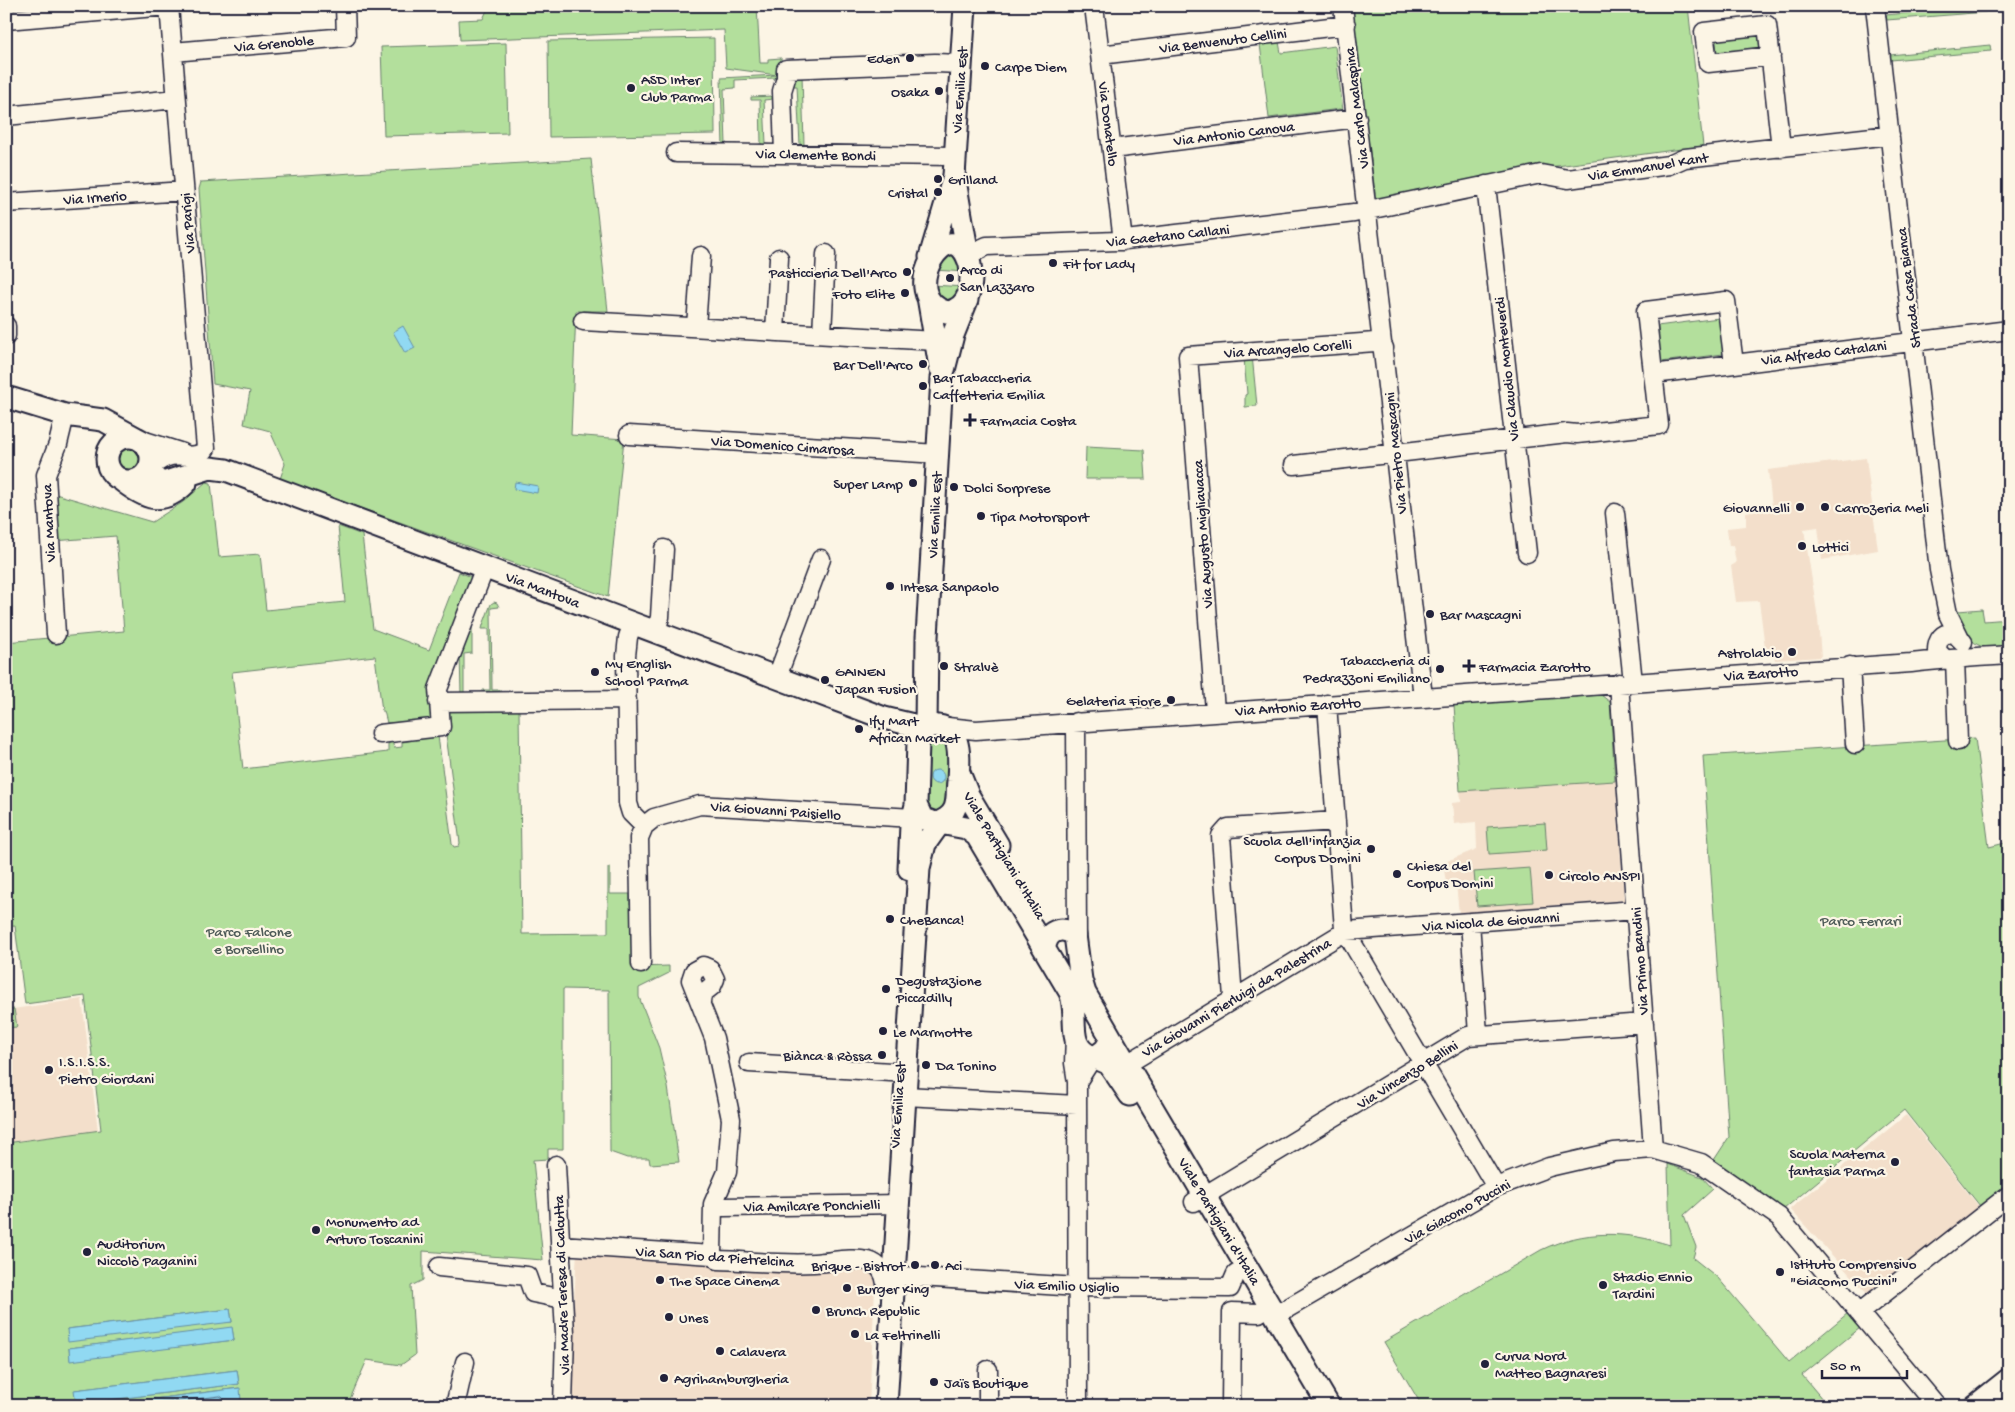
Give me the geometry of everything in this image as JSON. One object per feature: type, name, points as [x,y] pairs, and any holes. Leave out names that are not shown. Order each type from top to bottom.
[{"type":"main road","name":"Via Emilia Est","points":[[942,378],[926,280],[955,165],[965,6]]},
{"type":"main road","name":"Via Emilia Est","points":[[932,727],[926,682],[942,378],[953,335],[971,283],[955,165]]},
{"type":"main road","points":[[929,262],[938,248],[951,243],[960,246],[966,252],[969,260]]},
{"type":"main road","points":[[928,297],[935,307],[947,312],[958,308],[966,300]]},
{"type":"main road","points":[[6,397],[67,416],[103,420],[139,439],[150,452],[149,469],[136,480],[120,479]]},
{"type":"main road","points":[[67,416],[97,434],[107,455],[109,469],[120,479],[149,497],[166,498],[179,490],[194,463]]},
{"type":"main road","points":[[107,455],[111,445],[118,439],[127,436],[139,439]]},
{"type":"main road","name":"Via Mantova","points":[[149,469],[158,482],[163,483],[194,463],[226,470],[884,718],[906,731],[917,748]]},
{"type":"main road","points":[[884,718],[904,714],[911,710],[926,682]]},
{"type":"main road","name":"Via Mantova","points":[[884,718],[932,727]]},
{"type":"main road","name":"Via Emilia Est","points":[[886,1406],[891,1275],[895,1204],[903,1072],[919,863],[925,844],[940,823],[950,815],[955,807],[959,765],[956,737],[950,731],[932,727],[919,736],[917,748],[903,1072],[905,1096],[895,1204]]},
{"type":"main road","name":"Viale Partigiani d'Italia","points":[[959,765],[968,795],[1039,915],[1048,924],[1067,933],[1078,962],[1085,993],[1127,1064],[1200,1199],[1268,1314],[1330,1406]]},
{"type":"main road","points":[[914,811],[927,822],[940,823]]},
{"type":"main road","name":"Viale Partigiani d'Italia","points":[[940,823],[960,826],[974,833],[1064,980],[1073,999],[1077,1048],[1082,1053],[1109,1064],[1125,1086],[1200,1199],[1229,1281],[1268,1314],[1315,1406]]},
{"type":"main road","name":"Viale Partigiani d'Italia","points":[[1045,947],[1048,937],[1067,933]]},
{"type":"main road","points":[[1093,1057],[1104,1051],[1109,1044],[1110,1036]]},
{"type":"main road","name":"Via Emilia Est","points":[[879,1406],[891,1275]]},
{"type":"main road","points":[[1975,1405],[2009,1379]]},
{"type":"street","points":[[6,20],[168,6]]},
{"type":"street","name":"Via Parigi","points":[[168,6],[205,440],[218,462],[226,470]]},
{"type":"street","name":"Via Grenoble","points":[[173,52],[346,37],[345,6]]},
{"type":"street","name":"Via Donatello","points":[[1094,6],[1124,241]]},
{"type":"street","name":"Via Carlo Malaspina","points":[[1343,6],[1368,210]]},
{"type":"street","name":"Strada Casa Bianca","points":[[1876,6],[1939,570],[1948,614],[1951,649]]},
{"type":"street","name":"Via Benvenuto Cellini","points":[[1100,55],[1346,26]]},
{"type":"street","points":[[1771,56],[1781,148]]},
{"type":"street","points":[[784,154],[782,91],[786,78],[786,69],[935,63],[961,64]]},
{"type":"street","points":[[6,116],[176,99]]},
{"type":"street","name":"Via Antonio Canova","points":[[1112,148],[1357,118]]},
{"type":"street","name":"Via Emmanuel Kant","points":[[1368,210],[1542,174],[1568,179],[1669,165],[1685,158],[1890,135]]},
{"type":"street","name":"Via Clemente Bondi","points":[[676,153],[784,154],[955,165]]},
{"type":"street","name":"Via Claudio Monteverdi","points":[[1486,185],[1526,553]]},
{"type":"street","name":"Via Irnerio","points":[[6,203],[184,191]]},
{"type":"street","name":"Via Gaetano Callani","points":[[969,260],[987,246],[1124,241],[1354,214],[1368,210]]},
{"type":"street","name":"Via Pietro Mascagni","points":[[1368,210],[1423,697]]},
{"type":"street","points":[[822,334],[826,254]]},
{"type":"street","points":[[696,327],[701,256]]},
{"type":"street","points":[[775,332],[779,258]]},
{"type":"street","points":[[1294,465],[1514,439],[1659,425],[1646,311],[1726,301],[1734,364]]},
{"type":"street","points":[[583,320],[936,341]]},
{"type":"street","points":[[6,326],[6,336]]},
{"type":"street","name":"Via Alfredo Catalani","points":[[1653,374],[2009,330]]},
{"type":"street","name":"Via Arcangelo Corelli","points":[[1188,356],[1375,342],[1382,344],[1384,348]]},
{"type":"street","name":"Via Augusto Migliavacca","points":[[1188,356],[1215,706]]},
{"type":"street","name":"Via Mantova","points":[[56,634],[46,475],[67,416]]},
{"type":"street","name":"Via Domenico Cimarosa","points":[[629,435],[938,454]]},
{"type":"street","points":[[139,439],[194,463],[197,455],[205,451],[205,440]]},
{"type":"street","name":"Via Primo Bandini","points":[[1615,513],[1626,682],[1636,910],[1653,1149]]},
{"type":"street","points":[[656,632],[660,617],[664,549]]},
{"type":"street","points":[[777,677],[821,559]]},
{"type":"street","points":[[380,734],[441,727],[438,702],[440,684],[485,567]]},
{"type":"street","points":[[633,623],[627,644],[629,807],[631,813],[644,826],[638,843],[641,964]]},
{"type":"street","points":[[1951,649],[1958,741]]},
{"type":"street","name":"Via Zarotto","points":[[1626,682],[1902,663],[1951,649],[2007,655]]},
{"type":"street","points":[[1850,666],[1856,744]]},
{"type":"street","name":"Via Antonio Zarotto","points":[[932,727],[976,730],[1076,722],[1215,706],[1327,704],[1626,682]]},
{"type":"street","points":[[438,702],[627,700]]},
{"type":"street","points":[[1327,704],[1344,930],[1425,1064],[1496,1187]]},
{"type":"street","points":[[1067,933],[1076,912],[1076,722]]},
{"type":"street","points":[[959,765],[963,747],[972,731],[976,730]]},
{"type":"street","name":"Via Giovanni Paisiello","points":[[644,826],[662,814],[703,805],[914,811]]},
{"type":"street","points":[[1233,998],[1222,836],[1228,828],[1336,820]]},
{"type":"street","name":"Via Nicola de Giovanni","points":[[1346,931],[1636,910]]},
{"type":"street","points":[[1470,922],[1478,1034]]},
{"type":"street","name":"Via Giovanni Pierluigi da Palestrina","points":[[1127,1064],[1346,931]]},
{"type":"street","points":[[701,1002],[718,1052],[731,1119],[726,1175],[713,1204],[712,1255]]},
{"type":"street","name":"Via Vincenzo Bellini","points":[[1200,1199],[1425,1064],[1468,1036],[1644,1023]]},
{"type":"street","points":[[1075,1035],[1074,1063],[1077,1082],[1078,1406]]},
{"type":"street","points":[[1077,1082],[1093,1057]]},
{"type":"street","points":[[749,1064],[903,1072]]},
{"type":"street","points":[[905,1096],[1077,1105]]},
{"type":"street","name":"Via Giacomo Puccini","points":[[1268,1314],[1496,1187],[1549,1166],[1614,1152],[1653,1149],[1701,1163],[1779,1217],[1937,1406]]},
{"type":"street","name":"Via Madre Teresa di Calcutta","points":[[556,1165],[565,1348],[563,1406]]},
{"type":"street","points":[[1859,1314],[2009,1195]]},
{"type":"street","name":"Via Amilcare Ponchielli","points":[[724,1206],[895,1204]]},
{"type":"street","name":"Via San Pio da Pietrelcina","points":[[560,1245],[712,1255],[718,1260],[814,1263],[850,1259],[869,1262],[891,1275]]},
{"type":"street","points":[[439,1266],[527,1276],[533,1293],[563,1299]]},
{"type":"street","name":"Via Emilio Usiglio","points":[[891,1275],[898,1273],[903,1276],[1078,1287],[1229,1281]]},
{"type":"street","points":[[1229,1281],[1232,1312],[1231,1406]]},
{"type":"street","points":[[1232,1312],[1268,1314]]},
{"type":"street","points":[[455,1406],[464,1362]]},
{"type":"street","points":[[988,1370],[988,1406]]},
{"type":"shaded area","points":[[1866,458],[1878,550],[1822,560],[1818,527],[1804,529],[1818,619],[1821,657],[1775,660],[1774,654],[1766,655],[1759,601],[1736,602],[1731,566],[1736,563],[1733,545],[1729,546],[1727,528],[1746,526],[1746,512],[1772,507],[1768,470]]},
{"type":"shaded area","points":[[1601,695],[1610,702],[1624,900],[1459,913],[1456,884],[1446,884],[1444,869],[1441,866],[1442,863],[1477,849],[1476,822],[1454,824],[1452,803],[1461,802],[1454,705]]},
{"type":"shaded area","name":"I.S.I.S.S. Pietro Giordani","points":[[82,999],[98,1131],[6,1143],[6,1010]]},
{"type":"shaded area","name":"Scuola Materna fantasia Parma","points":[[1906,1115],[1980,1208],[1871,1298],[1790,1209]]},
{"type":"shaded area","points":[[577,1251],[876,1269],[869,1406],[568,1406]]},
{"type":"green space","points":[[489,6],[757,6],[760,63],[768,63],[768,59],[781,58],[782,78],[776,87],[775,78],[735,80],[735,88],[724,89],[726,144],[737,144],[737,147],[723,147],[721,78],[777,75],[726,68],[724,30],[460,40],[459,20],[483,19]]},
{"type":"green space","points":[[1351,6],[1688,6],[1703,146],[1528,170],[1376,200]]},
{"type":"green space","points":[[1986,6],[1986,12],[1887,20],[1886,15]]},
{"type":"green space","points":[[1762,34],[1764,49],[1717,54],[1716,39]]},
{"type":"green space","name":"ASD Inter Club Parma","points":[[714,38],[715,134],[549,137],[548,41]]},
{"type":"green space","points":[[1279,42],[1281,53],[1335,46],[1343,111],[1340,112],[1340,109],[1269,118],[1260,44]]},
{"type":"green space","points":[[506,43],[508,133],[384,136],[381,47]]},
{"type":"green space","points":[[1990,45],[1991,51],[1891,60],[1890,55]]},
{"type":"green space","points":[[791,75],[802,75],[804,145],[813,145],[813,148],[791,148],[791,145],[800,145],[797,86],[789,86]]},
{"type":"green space","points":[[773,96],[773,99],[764,100],[766,144],[774,145],[775,147],[753,147],[753,145],[761,144],[760,100],[751,100],[751,97]]},
{"type":"green space","points":[[591,159],[608,311],[576,311],[571,435],[624,439],[608,597],[280,479],[285,464],[270,431],[244,424],[250,391],[213,384],[199,189],[201,182]]},
{"type":"green space","points":[[947,249],[967,272],[933,270]]},
{"type":"green space","points":[[932,285],[965,287],[946,308]]},
{"type":"green space","points":[[1719,318],[1723,354],[1661,362],[1657,326]]},
{"type":"green space","points":[[1252,355],[1257,406],[1245,407],[1245,395],[1247,394],[1244,358]]},
{"type":"green space","points":[[129,445],[138,449],[142,458],[138,467],[129,471],[120,467],[116,458],[120,449]]},
{"type":"green space","points":[[1086,447],[1144,450],[1146,479],[1085,479]]},
{"type":"green space","name":"Parco Falcone e Borsellino","points":[[206,482],[211,483],[219,557],[260,554],[266,610],[345,602],[338,526],[362,535],[373,629],[429,650],[459,572],[474,578],[434,720],[387,723],[384,711],[382,711],[375,656],[232,672],[243,769],[388,752],[388,744],[392,741],[394,748],[402,747],[402,742],[438,736],[452,844],[454,847],[459,846],[446,734],[448,711],[519,710],[522,934],[608,933],[608,868],[610,867],[610,894],[630,894],[630,904],[636,904],[636,967],[669,966],[669,973],[639,988],[639,997],[659,1048],[668,1087],[679,1162],[650,1164],[649,1158],[627,1158],[610,1152],[609,990],[563,989],[563,1149],[548,1149],[548,1159],[533,1160],[543,1260],[423,1251],[423,1280],[411,1286],[415,1355],[401,1365],[367,1360],[347,1406],[206,1406],[241,1401],[239,1388],[99,1406],[6,1406],[6,1143],[101,1130],[85,996],[25,1004],[15,926],[6,927],[6,642],[124,631],[116,536],[54,541],[52,493],[152,522],[183,502]],"holes":[[[230,1309],[232,1322],[67,1330],[67,1329]],[[232,1328],[234,1340],[70,1360],[69,1348]],[[237,1370],[239,1384],[76,1404],[75,1390]]]},
{"type":"green space","points":[[494,602],[499,607],[491,608],[492,690],[500,690],[500,694],[483,694],[483,690],[490,690],[489,629],[482,629],[491,604]]},
{"type":"green space","points":[[1982,609],[1984,621],[2009,619],[2009,648],[1980,646],[1970,638],[1958,611]]},
{"type":"green space","points":[[472,625],[472,653],[464,654],[464,694],[461,694],[460,653]]},
{"type":"green space","points":[[1601,695],[1610,702],[1615,781],[1460,791],[1454,705]]},
{"type":"green space","name":"Parco Ferrari","points":[[1975,738],[1989,847],[2009,842],[2009,1183],[1980,1206],[1904,1110],[1784,1209],[1714,1160],[1729,1137],[1703,756]]},
{"type":"green space","points":[[936,739],[945,741],[948,749],[945,808],[935,815],[926,807],[929,747]]},
{"type":"green space","points":[[1545,823],[1547,850],[1489,854],[1487,827]]},
{"type":"green space","points":[[1530,868],[1533,902],[1477,906],[1474,872]]},
{"type":"green space","points":[[14,1009],[17,1027],[6,1028],[6,1010]]},
{"type":"green space","name":"Stadio Ennio Tardini","points":[[1668,1164],[1702,1177],[1713,1189],[1684,1215],[1696,1247],[1693,1258],[1718,1278],[1789,1362],[1848,1313],[1860,1328],[1802,1375],[1828,1406],[1422,1406],[1384,1342],[1541,1250],[1557,1243],[1589,1235],[1605,1234],[1637,1237],[1670,1245]]},
{"type":"water","points":[[403,326],[415,348],[405,353],[393,332]]},
{"type":"water","points":[[515,482],[538,486],[537,493],[514,489]]},
{"type":"water","points":[[934,770],[940,770],[944,777],[940,784],[934,784],[930,780],[930,774]]},
{"type":"water","points":[[230,1309],[232,1322],[68,1342],[67,1329]]},
{"type":"water","points":[[232,1327],[234,1340],[70,1361],[69,1348]]},
{"type":"water","points":[[237,1370],[239,1384],[76,1404],[74,1390]]},
{"type":"water","points":[[240,1388],[241,1401],[206,1406],[99,1406]]},
{"type":"place","name":"Eden","points":[[910,58]]},
{"type":"place","name":"Carpe Diem","points":[[985,66]]},
{"type":"place","name":"ASD Inter Club Parma","points":[[631,88]]},
{"type":"place","name":"Osaka","points":[[939,91]]},
{"type":"place","name":"Grilland","points":[[938,179]]},
{"type":"place","name":"Cristal","points":[[938,192]]},
{"type":"place","name":"Fit for Lady","points":[[1053,263]]},
{"type":"place","name":"Pasticcieria Dell'Arco","points":[[907,272]]},
{"type":"place","name":"Arco di San Lazzaro","points":[[950,278]]},
{"type":"place","name":"Foto Elite","points":[[905,293]]},
{"type":"place","name":"Bar Dell'Arco","points":[[923,364]]},
{"type":"place","name":"Bar Tabaccheria Caffetteria Emilia","points":[[923,386]]},
{"type":"place","name":"Farmacia Costa","points":[[970,420]]},
{"type":"place","name":"Super Lamp","points":[[913,483]]},
{"type":"place","name":"Dolci Sorprese","points":[[954,487]]},
{"type":"place","name":"Giovannelli","points":[[1800,507]]},
{"type":"place","name":"Carrozeria Meli","points":[[1825,507]]},
{"type":"place","name":"Tipa Motorsport","points":[[981,516]]},
{"type":"place","name":"Lottici","points":[[1802,546]]},
{"type":"place","name":"Intesa Sanpaolo","points":[[890,586]]},
{"type":"place","name":"Bar Mascagni","points":[[1430,614]]},
{"type":"place","name":"Astrolabio","points":[[1792,652]]},
{"type":"place","name":"Stralvè","points":[[944,666]]},
{"type":"place","name":"Farmacia Zarotto","points":[[1469,666]]},
{"type":"place","name":"Tabaccheria di Pedrazzoni Emiliano","points":[[1440,669]]},
{"type":"place","name":"My English School Parma","points":[[595,672]]},
{"type":"place","name":"GAINEN Japan Fusion","points":[[825,680]]},
{"type":"place","name":"Gelateria Fiore","points":[[1171,700]]},
{"type":"place","name":"Ify Mart African Market","points":[[859,729]]},
{"type":"place","name":"Scuola dell'infanzia Corpus Domini","points":[[1371,849]]},
{"type":"place","name":"Chiesa del Corpus Domini","points":[[1397,874]]},
{"type":"place","name":"Circolo ANSPI","points":[[1549,875]]},
{"type":"place","name":"CheBanca!","points":[[890,919]]},
{"type":"place","name":"Degustazione Piccadilly","points":[[886,989]]},
{"type":"place","name":"Le Marmotte","points":[[883,1031]]},
{"type":"place","name":"Biànca & Ròssa","points":[[882,1055]]},
{"type":"place","name":"Da Tonino","points":[[926,1065]]},
{"type":"place","name":"I.S.I.S.S. Pietro Giordani","points":[[49,1070]]},
{"type":"place","name":"Scuola Materna fantasia Parma","points":[[1895,1162]]},
{"type":"place","name":"Monumento ad Arturo Toscanini","points":[[316,1230]]},
{"type":"place","name":"Auditorium Niccolò Paganini","points":[[87,1252]]},
{"type":"place","name":"Brique - Bistrot","points":[[915,1265]]},
{"type":"place","name":"Aci","points":[[935,1265]]},
{"type":"place","name":"Istituto Comprensivo \"Giacomo Puccini\"","points":[[1780,1272]]},
{"type":"place","name":"The Space Cinema","points":[[660,1280]]},
{"type":"place","name":"Stadio Ennio Tardini","points":[[1603,1285]]},
{"type":"place","name":"Burger King","points":[[847,1288]]},
{"type":"place","name":"Brunch Republic","points":[[816,1310]]},
{"type":"place","name":"Unes","points":[[669,1317]]},
{"type":"place","name":"La Feltrinelli","points":[[855,1334]]},
{"type":"place","name":"Calavera","points":[[720,1351]]},
{"type":"place","name":"Curva Nord Matteo Bagnaresi","points":[[1485,1364]]},
{"type":"place","name":"Agrihamburgheria","points":[[664,1378]]},
{"type":"place","name":"Jaïs Boutique","points":[[934,1382]]}]
